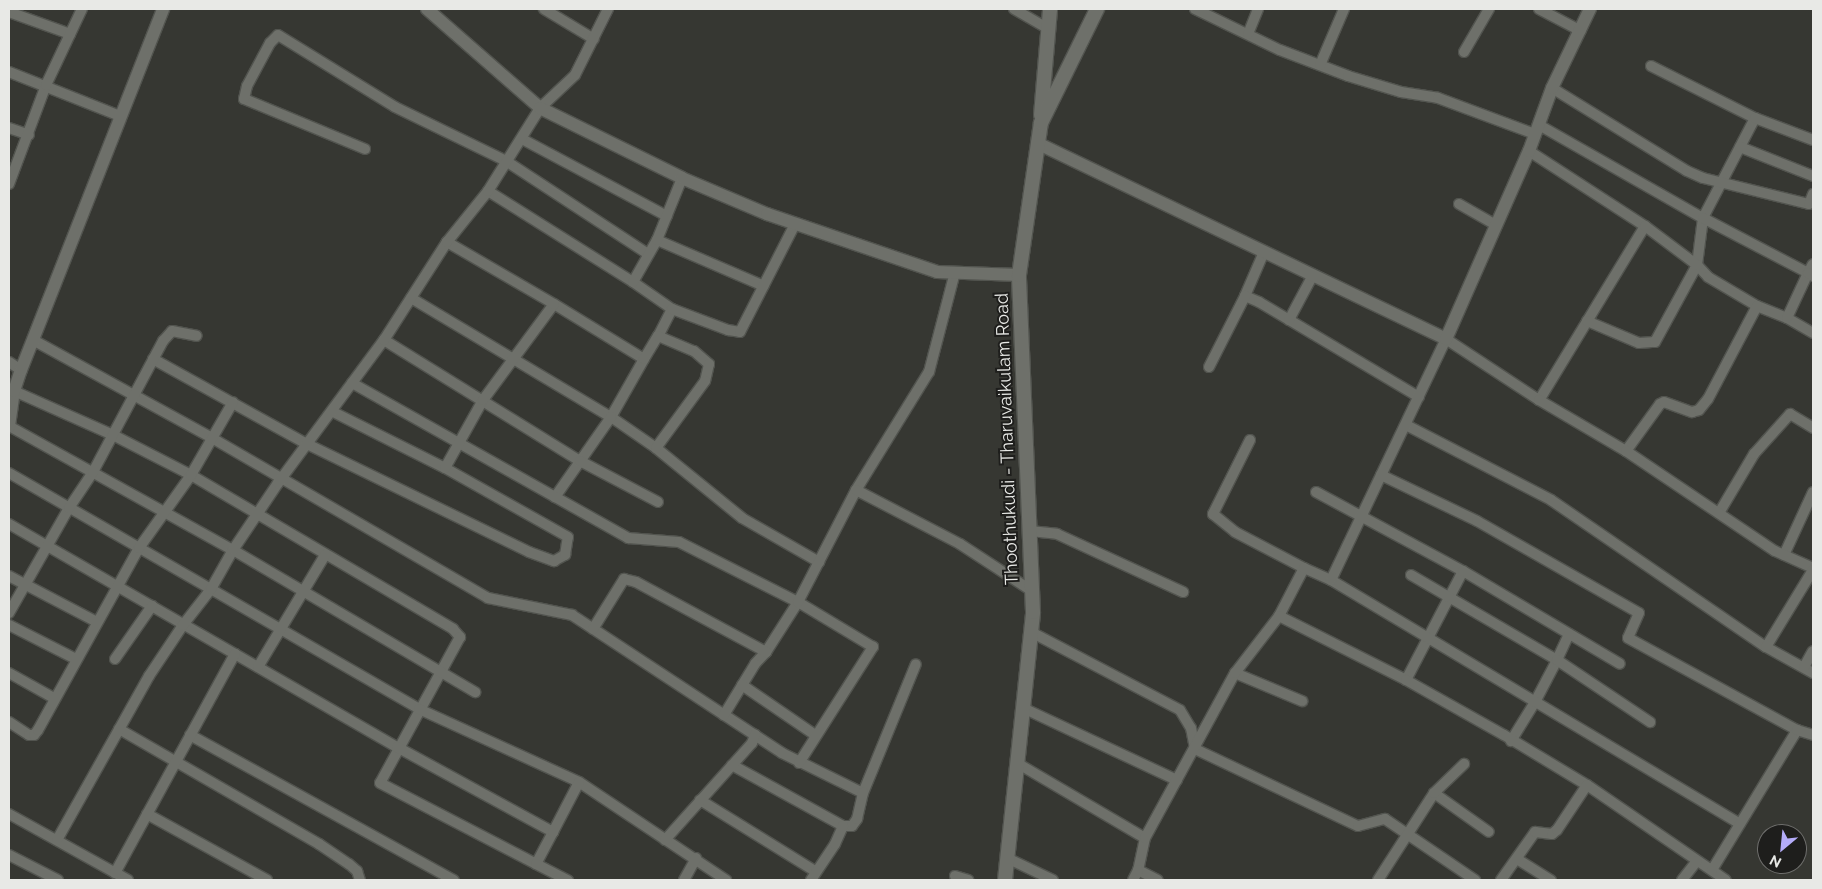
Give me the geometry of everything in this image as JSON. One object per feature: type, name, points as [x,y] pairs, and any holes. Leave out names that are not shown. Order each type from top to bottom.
[{"type":"main road","points":[[1041,124],[1050,9]]},
{"type":"main road","name":"Thoothukudi - Tharuvaikulam Road","points":[[1005,880],[1031,632],[1032,591],[1019,275],[1041,124],[1097,9]]},
{"type":"street","points":[[9,184],[29,135],[46,85],[82,9]]},
{"type":"street","points":[[163,9],[21,370],[14,391],[9,426],[233,550],[475,692]]},
{"type":"street","points":[[427,9],[540,108],[682,178],[795,224],[937,272],[1019,275]]},
{"type":"street","points":[[544,9],[594,38]]},
{"type":"street","points":[[57,840],[149,676],[183,625],[211,589],[233,550],[281,480],[384,340],[447,242],[488,191],[540,108],[575,75],[608,9]]},
{"type":"street","points":[[1014,9],[1048,29]]},
{"type":"street","points":[[1195,9],[1320,65],[1400,92],[1438,98],[1537,129],[1704,218],[1811,271],[1787,318]]},
{"type":"street","points":[[1248,34],[1258,9]]},
{"type":"street","points":[[1320,65],[1344,9]]},
{"type":"street","points":[[1464,52],[1488,9]]},
{"type":"street","points":[[1539,9],[1580,31]]},
{"type":"street","points":[[1331,580],[1446,339],[1529,151],[1552,88],[1590,9]]},
{"type":"street","points":[[9,12],[70,34]]},
{"type":"street","points":[[365,149],[244,99],[247,86],[270,43],[278,35],[395,107],[506,161],[648,254]]},
{"type":"street","points":[[1651,66],[1754,118],[1813,140]]},
{"type":"street","points":[[9,72],[46,85],[120,116]]},
{"type":"street","points":[[1552,88],[1687,172],[1720,184],[1811,204],[1813,194]]},
{"type":"street","points":[[1587,321],[1639,343],[1655,342],[1696,265],[1704,218],[1754,118]]},
{"type":"street","points":[[9,128],[29,135]]},
{"type":"street","points":[[522,139],[667,216]]},
{"type":"street","points":[[1037,143],[1446,339],[1538,400],[1626,451],[1784,555],[1813,569],[1766,647]]},
{"type":"street","points":[[1740,148],[1813,176]]},
{"type":"street","points":[[1529,151],[1645,226],[1696,265],[1708,278],[1757,306],[1787,318],[1813,333]]},
{"type":"street","points":[[634,282],[657,240],[682,178]]},
{"type":"street","points":[[488,191],[634,282],[672,309],[728,330],[740,332],[795,224]]},
{"type":"street","points":[[1459,204],[1496,225]]},
{"type":"street","points":[[1538,400],[1645,226]]},
{"type":"street","points":[[657,240],[764,286]]},
{"type":"street","points":[[447,242],[644,358]]},
{"type":"street","points":[[1209,367],[1245,296],[1264,252]]},
{"type":"street","points":[[724,715],[755,664],[766,652],[798,602],[856,490],[929,372],[955,272]]},
{"type":"street","points":[[1289,320],[1313,275]]},
{"type":"street","points":[[1245,296],[1419,397]]},
{"type":"street","points":[[411,298],[516,359],[611,418],[656,448],[742,518],[819,562]]},
{"type":"street","points":[[445,468],[458,441],[483,400],[516,359],[554,304]]},
{"type":"street","points":[[1626,451],[1660,404],[1664,402],[1692,412],[1699,410],[1708,400],[1757,306]]},
{"type":"street","points":[[555,497],[611,418],[672,309]]},
{"type":"street","points":[[9,613],[68,508],[93,472],[163,342],[172,331],[197,336]]},
{"type":"street","points":[[656,448],[706,380],[709,364],[694,351],[658,336]]},
{"type":"street","points":[[33,340],[212,438],[281,480],[488,598],[572,615],[799,763],[863,793]]},
{"type":"street","points":[[384,340],[580,461],[658,502]]},
{"type":"street","points":[[153,359],[307,444],[529,552],[554,561],[565,555],[568,537],[445,468],[332,411]]},
{"type":"street","points":[[9,362],[21,370]]},
{"type":"street","points":[[352,383],[628,538],[678,542],[798,602],[873,647],[815,735],[799,763]]},
{"type":"street","points":[[14,391],[113,434],[191,475],[453,629],[460,637],[397,748],[380,783],[568,880]]},
{"type":"street","points":[[9,722],[29,735],[34,735],[139,548],[191,475],[233,402]]},
{"type":"street","points":[[1719,513],[1754,454],[1790,414],[1813,428]]},
{"type":"street","points":[[1406,425],[1551,500],[1766,647],[1809,670],[1813,651]]},
{"type":"street","points":[[1250,440],[1214,514],[1235,532],[1331,580],[1740,824]]},
{"type":"street","points":[[9,473],[419,709],[579,782],[665,840],[696,858],[726,880]]},
{"type":"street","points":[[1381,475],[1477,521],[1639,613],[1628,638],[1797,730],[1813,735]]},
{"type":"street","points":[[856,490],[960,544],[1032,591]]},
{"type":"street","points":[[1316,492],[1462,571],[1620,664]]},
{"type":"street","points":[[1784,555],[1813,492]]},
{"type":"street","points":[[9,524],[118,585],[183,625],[397,748],[553,832]]},
{"type":"street","points":[[1030,531],[1057,534],[1184,592]]},
{"type":"street","points":[[258,667],[325,555]]},
{"type":"street","points":[[1133,880],[1138,870],[1145,838],[1236,673],[1280,616],[1304,568]]},
{"type":"street","points":[[1406,680],[1462,571]]},
{"type":"street","points":[[1412,575],[1557,660],[1650,722]]},
{"type":"street","points":[[9,576],[97,622]]},
{"type":"street","points":[[593,629],[624,579],[636,582],[766,652]]},
{"type":"street","points":[[115,659],[152,606]]},
{"type":"street","points":[[1280,616],[1406,680],[1511,740],[1587,786],[1726,880]]},
{"type":"street","points":[[9,624],[76,659]]},
{"type":"street","points":[[1031,632],[1180,710],[1191,728],[1195,749]]},
{"type":"street","points":[[1511,740],[1535,702],[1569,634]]},
{"type":"street","points":[[115,873],[235,654]]},
{"type":"street","points":[[732,765],[844,826],[852,826],[857,819],[863,793],[916,664]]},
{"type":"street","points":[[9,673],[54,698]]},
{"type":"street","points":[[1236,673],[1302,701]]},
{"type":"street","points":[[742,685],[815,735]]},
{"type":"street","points":[[1023,708],[1177,780]]},
{"type":"street","points":[[119,730],[319,844],[357,871],[360,880]]},
{"type":"street","points":[[1712,870],[1797,730]]},
{"type":"street","points":[[190,735],[454,880]]},
{"type":"street","points":[[665,840],[752,743],[755,735]]},
{"type":"street","points":[[1195,749],[1358,826],[1385,820],[1475,880]]},
{"type":"street","points":[[1017,763],[1145,838]]},
{"type":"street","points":[[1378,880],[1409,835],[1434,793],[1464,764]]},
{"type":"street","points":[[536,864],[579,782]]},
{"type":"street","points":[[1501,880],[1535,832],[1552,834],[1557,830],[1587,786]]},
{"type":"street","points":[[1434,793],[1489,832]]},
{"type":"street","points":[[700,800],[813,876],[835,844],[844,826]]},
{"type":"street","points":[[9,814],[128,880]]},
{"type":"street","points":[[147,814],[267,880]]},
{"type":"street","points":[[9,855],[58,880]]},
{"type":"street","points":[[684,880],[696,858]]},
{"type":"street","points":[[1007,858],[1053,880]]},
{"type":"street","points":[[1517,859],[1551,880]]},
{"type":"street","points":[[1682,880],[1697,861]]},
{"type":"street","points":[[1138,870],[1158,880]]},
{"type":"street","points":[[954,876],[968,880]]}]
